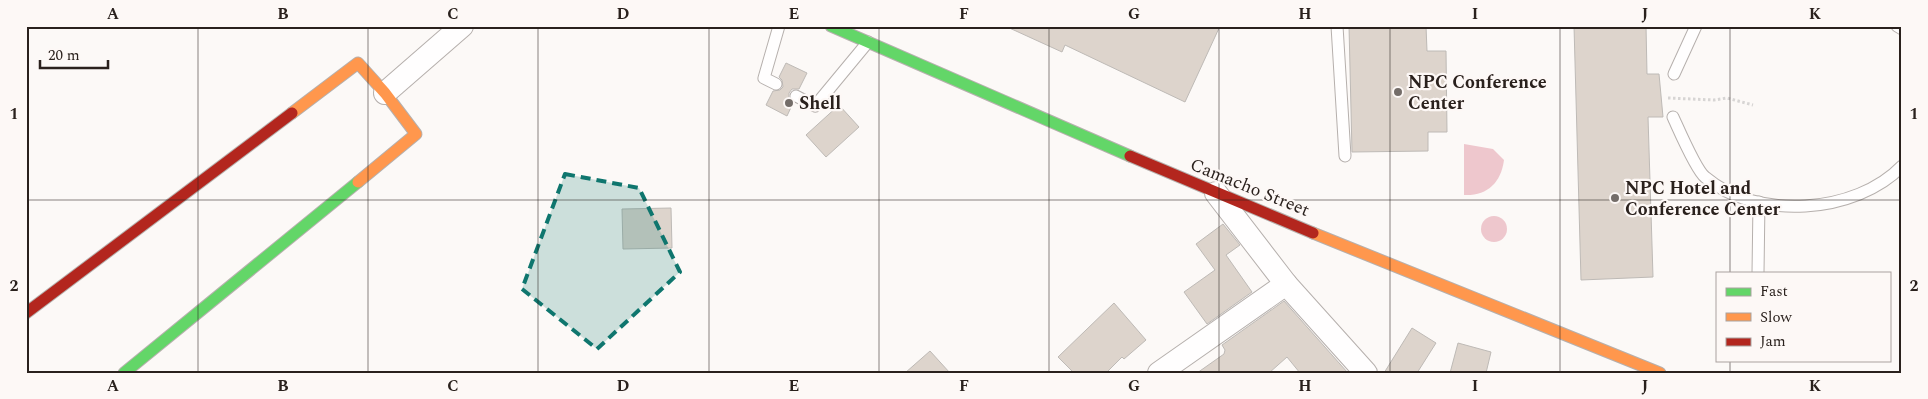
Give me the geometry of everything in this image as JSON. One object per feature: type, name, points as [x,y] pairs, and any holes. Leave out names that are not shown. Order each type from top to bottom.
[{"type":"main road","name":"Camacho Street","points":[[831,26],[1216,193],[1660,373]]},
{"type":"main road","points":[[26,313],[358,63],[385,93],[416,134],[124,373]]},
{"type":"street","points":[[385,93],[462,26]]},
{"type":"street","points":[[1216,193],[1286,284],[1366,373]]},
{"type":"street","points":[[1159,373],[1286,284]]},
{"type":"lane","points":[[776,84],[764,78],[780,26]]},
{"type":"lane","points":[[1337,26],[1345,156]]},
{"type":"lane","points":[[1674,74],[1696,26]]},
{"type":"lane","points":[[1897,26],[1902,29]]},
{"type":"lane","points":[[796,96],[815,106],[868,42]]},
{"type":"lane","points":[[1673,117],[1703,176],[1728,192],[1759,202],[1797,207],[1832,204],[1867,192],[1901,168]]},
{"type":"lane","points":[[1758,272],[1759,202]]},
{"type":"path","points":[[1668,98],[1714,100],[1727,98],[1753,105]]},
{"type":"highlighted area","points":[[565,174],[639,188],[680,272],[597,349],[522,289]]},
{"type":"shaded area","points":[[1464,144],[1493,149],[1504,160],[1500,175],[1492,187],[1472,195],[1464,195]]},
{"type":"shaded area","points":[[1494,216],[1503,220],[1507,229],[1503,238],[1494,242],[1485,238],[1481,229],[1485,220]]},
{"type":"building","points":[[1005,26],[1220,26],[1185,102],[1065,45],[1062,52]]},
{"type":"building","name":"NPC Conference Center","points":[[1349,26],[1426,26],[1427,51],[1446,51],[1447,132],[1428,132],[1428,151],[1352,152]]},
{"type":"building","name":"NPC Hotel and Conference Center","points":[[1574,26],[1646,26],[1647,74],[1659,74],[1663,117],[1648,117],[1653,277],[1581,280]]},
{"type":"building","points":[[786,63],[807,73],[799,89],[792,89],[789,93],[789,100],[793,103],[787,116],[766,105],[773,91],[780,90],[783,87],[782,80],[779,77]]},
{"type":"building","points":[[839,105],[859,127],[826,157],[806,135]]},
{"type":"building","points":[[671,208],[672,248],[623,249],[622,209]]},
{"type":"building","points":[[1223,224],[1240,245],[1226,255],[1252,292],[1207,324],[1184,292],[1215,270],[1196,244]]},
{"type":"building","points":[[1284,301],[1348,373],[1300,373],[1287,357],[1269,373],[1197,373],[1224,354],[1225,350],[1222,345]]},
{"type":"building","points":[[1114,303],[1146,340],[1124,359],[1122,357],[1106,373],[1074,373],[1058,357]]},
{"type":"building","points":[[1412,328],[1436,343],[1417,373],[1384,373]]},
{"type":"building","points":[[1458,343],[1491,352],[1486,373],[1450,373]]},
{"type":"building","points":[[930,351],[950,373],[905,373]]},
{"type":"traffic: fast","points":[[831,26],[1130,156]]},
{"type":"traffic: fast","points":[[124,373],[358,182]]},
{"type":"traffic: slow","points":[[292,113],[358,63],[385,93],[416,134],[358,182]]},
{"type":"traffic: slow","points":[[1313,233],[1660,373]]},
{"type":"traffic: jam","points":[[26,313],[292,113]]},
{"type":"traffic: jam","points":[[1130,156],[1313,233]]},
{"type":"place","name":"NPC Conference Center","points":[[1398,92]]},
{"type":"place","name":"Shell","points":[[789,103]]},
{"type":"place","name":"NPC Hotel and Conference Center","points":[[1615,198]]}]
